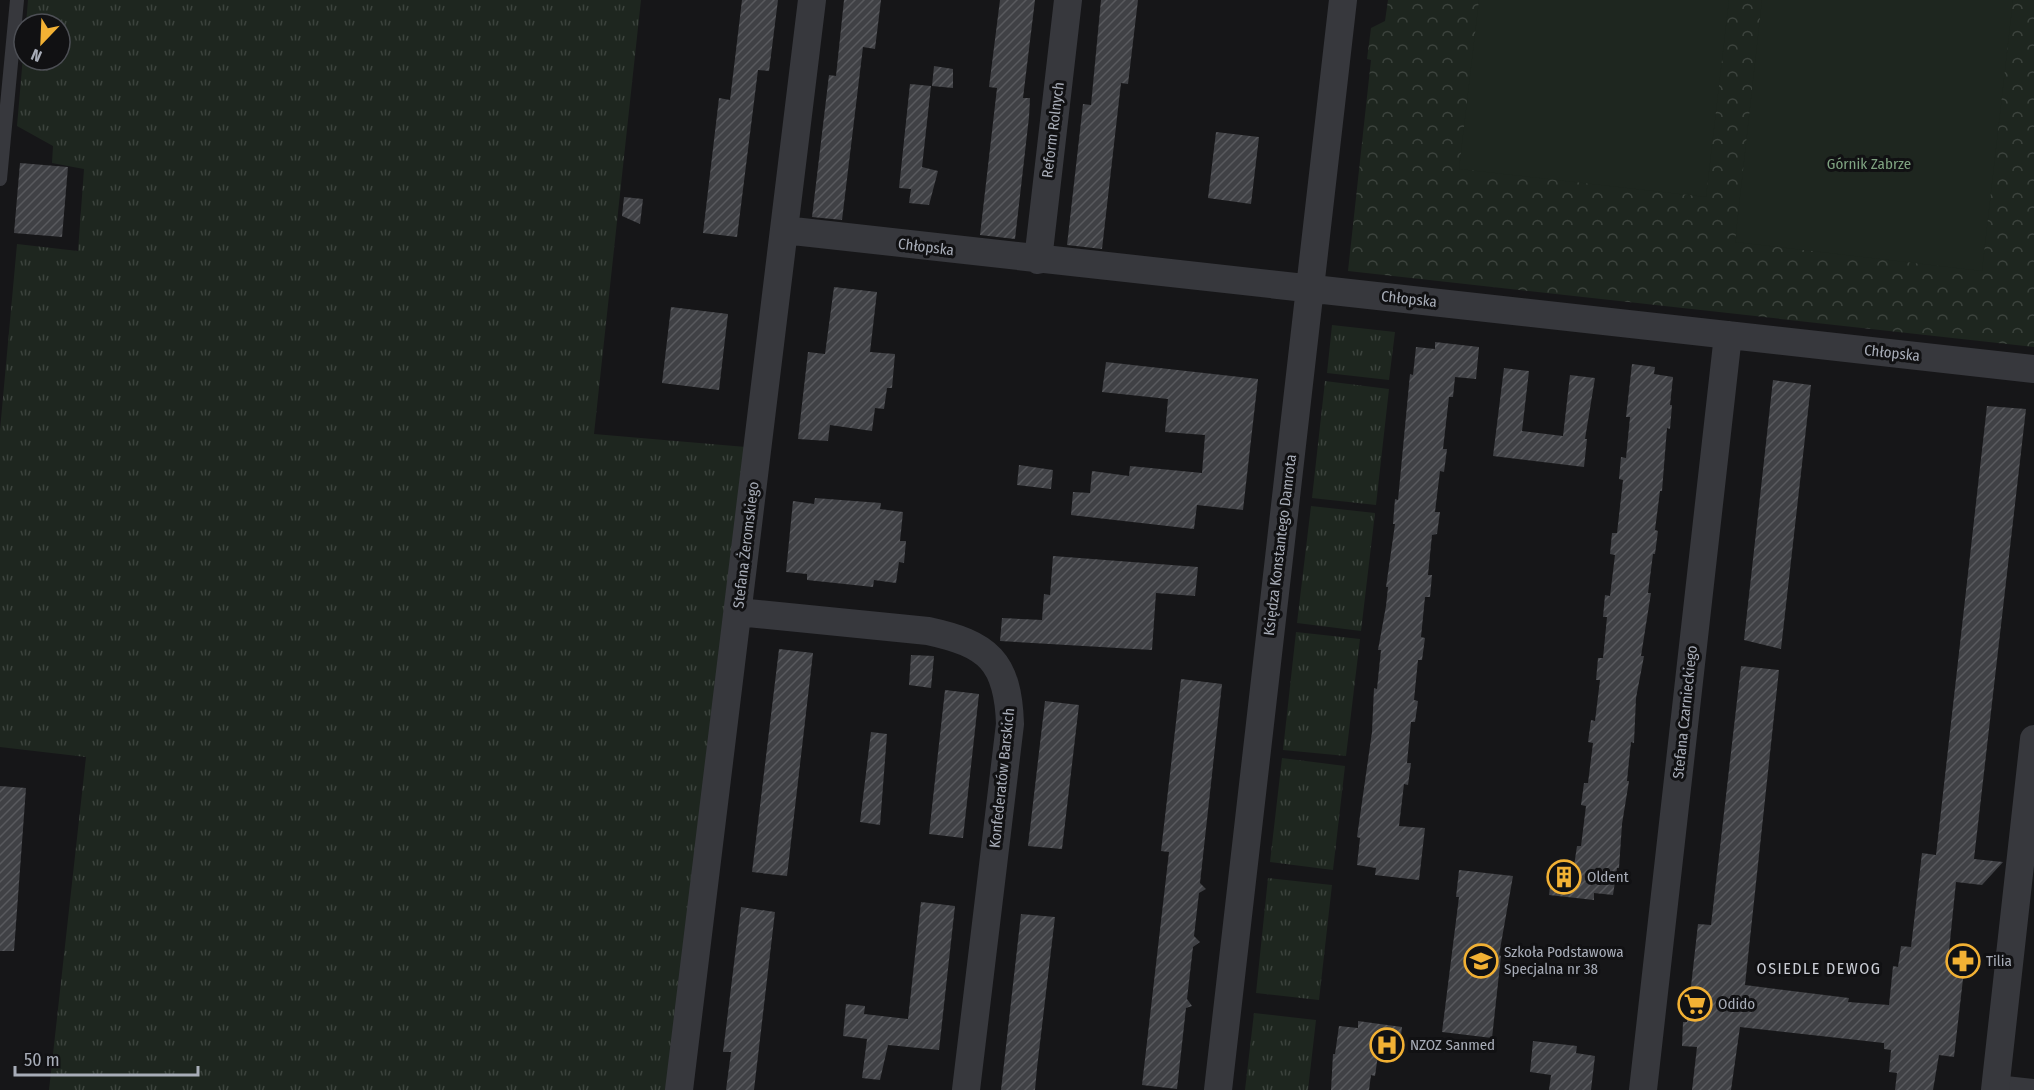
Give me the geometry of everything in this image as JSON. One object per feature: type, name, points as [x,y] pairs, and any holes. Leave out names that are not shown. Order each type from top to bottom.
[{"type":"street","name":"Stefana Żeromskiego","points":[[679,1090],[812,0]]},
{"type":"street","name":"Reform Rolnych","points":[[1038,260],[1068,0]]},
{"type":"street","name":"Księdza Konstantego Damrota","points":[[1218,1090],[1343,0]]},
{"type":"street","name":"Chłopska","points":[[784,230],[2034,369]]},
{"type":"street","name":"Stefana Czarnieckiego","points":[[1643,1090],[1728,335]]},
{"type":"street","name":"Konfederatów Barskich","points":[[738,612],[928,631],[954,637],[978,647],[999,668],[1009,692],[1010,724],[966,1090]]},
{"type":"street","points":[[1996,1086],[2034,739]]},
{"type":"lane","points":[[0,171],[17,0]]},
{"type":"lane","points":[[1996,1086],[2034,1086]]},
{"type":"green space","points":[[28,0],[641,0],[594,434],[746,447],[671,1090],[49,1090],[86,757],[0,747],[0,430],[17,244],[78,251],[84,169],[52,163],[53,146],[17,126],[22,72],[72,72],[72,12],[27,12]]},
{"type":"green space","name":"Górnik Zabrze","points":[[1388,0],[2034,0],[2034,347],[1348,271],[1371,60],[1367,59],[1371,28],[1385,21]]},
{"type":"green space","points":[[1479,0],[1729,0],[1706,197],[1459,169]]},
{"type":"green space","points":[[1762,0],[2013,0],[1982,271],[1735,242]]},
{"type":"green space","points":[[1332,325],[1395,332],[1389,380],[1327,373]]},
{"type":"green space","points":[[1325,381],[1389,389],[1376,505],[1312,498]]},
{"type":"green space","points":[[1311,506],[1375,513],[1361,631],[1297,623]]},
{"type":"green space","points":[[1296,632],[1360,639],[1346,756],[1283,750]]},
{"type":"green space","points":[[1282,758],[1345,766],[1333,870],[1270,862]]},
{"type":"green space","points":[[1268,878],[1332,885],[1319,1000],[1256,993]]},
{"type":"green space","points":[[1254,1013],[1316,1020],[1308,1090],[1245,1090]]},
{"type":"building","points":[[742,0],[778,0],[769,71],[758,70],[737,237],[703,233],[719,98],[730,100]]},
{"type":"building","points":[[844,0],[881,0],[875,49],[863,47],[842,220],[812,217],[829,75],[836,76]]},
{"type":"building","points":[[1000,0],[1035,0],[1023,98],[1030,98],[1029,117],[1015,239],[980,235],[997,88],[989,87]]},
{"type":"building","points":[[1101,0],[1138,0],[1128,84],[1121,83],[1102,249],[1067,245],[1083,104],[1091,105]]},
{"type":"building","points":[[934,66],[953,69],[953,88],[932,86]]},
{"type":"building","points":[[910,84],[931,86],[922,167],[938,171],[929,205],[909,203],[911,189],[899,188]]},
{"type":"building","points":[[1216,132],[1259,137],[1251,204],[1208,198]]},
{"type":"building","points":[[20,163],[68,167],[62,237],[14,233]]},
{"type":"building","points":[[624,197],[643,199],[640,224],[622,216]]},
{"type":"building","points":[[834,287],[877,292],[870,352],[895,354],[892,388],[887,388],[884,409],[875,408],[872,431],[830,425],[828,441],[798,439],[808,352],[825,354]]},
{"type":"building","points":[[671,307],[728,314],[719,390],[662,383]]},
{"type":"building","points":[[1435,342],[1479,347],[1476,379],[1455,377],[1453,397],[1449,397],[1443,449],[1447,449],[1444,472],[1440,471],[1435,512],[1440,512],[1437,534],[1432,535],[1428,575],[1432,575],[1430,597],[1425,597],[1421,637],[1425,638],[1422,660],[1418,660],[1414,700],[1418,701],[1415,722],[1411,722],[1407,763],[1411,763],[1408,785],[1404,784],[1399,826],[1425,828],[1419,880],[1375,875],[1376,868],[1357,865],[1360,838],[1357,837],[1372,732],[1374,688],[1377,689],[1381,650],[1378,650],[1386,606],[1388,587],[1386,587],[1395,524],[1393,524],[1395,499],[1398,500],[1410,374],[1413,375],[1416,347],[1435,349]]},
{"type":"building","points":[[1106,362],[1258,379],[1243,510],[1197,505],[1194,529],[1071,515],[1073,492],[1090,493],[1092,471],[1129,476],[1130,466],[1202,473],[1205,435],[1165,432],[1168,399],[1102,392]]},
{"type":"building","points":[[1632,364],[1655,367],[1654,374],[1673,377],[1670,429],[1667,428],[1662,491],[1660,491],[1655,530],[1658,531],[1648,593],[1651,593],[1641,656],[1644,656],[1636,698],[1634,743],[1631,742],[1619,868],[1617,868],[1613,895],[1594,893],[1594,900],[1549,895],[1553,864],[1574,866],[1577,846],[1581,846],[1586,806],[1581,805],[1584,783],[1588,783],[1593,743],[1588,742],[1591,720],[1595,721],[1600,680],[1596,680],[1598,658],[1603,658],[1607,617],[1603,617],[1605,595],[1610,596],[1615,555],[1610,554],[1612,533],[1617,533],[1623,480],[1619,479],[1621,457],[1626,458],[1630,417],[1626,417]]},
{"type":"building","points":[[1504,368],[1529,371],[1522,431],[1563,436],[1570,375],[1595,378],[1585,439],[1587,439],[1584,467],[1493,456]]},
{"type":"building","points":[[1773,380],[1811,385],[1781,649],[1744,640]]},
{"type":"building","points":[[1987,406],[2026,409],[1974,859],[2003,862],[1982,885],[1956,882],[1949,951],[1966,953],[1954,1057],[1939,1055],[1933,1090],[1895,1090],[1897,1073],[1889,1072],[1891,1050],[1884,1049],[1884,1043],[1740,1027],[1731,1090],[1692,1090],[1697,1047],[1682,1046],[1683,1022],[1687,1022],[1698,924],[1711,925],[1741,666],[1779,670],[1745,985],[1849,998],[1848,1002],[1889,1005],[1893,966],[1898,967],[1901,946],[1911,947],[1922,853],[1936,855]]},
{"type":"building","points":[[1019,465],[1053,470],[1051,489],[1017,485]]},
{"type":"building","points":[[815,498],[881,503],[880,509],[903,512],[900,541],[906,541],[904,563],[899,562],[896,583],[874,580],[873,587],[807,580],[807,574],[786,572],[793,501],[814,504]]},
{"type":"building","points":[[1053,556],[1198,567],[1195,596],[1156,593],[1152,650],[1000,641],[1002,618],[1042,620],[1044,594],[1050,595]]},
{"type":"building","points":[[779,649],[813,653],[787,876],[752,872]]},
{"type":"building","points":[[911,655],[934,656],[931,688],[909,685]]},
{"type":"building","points":[[1181,679],[1222,684],[1200,883],[1206,889],[1199,893],[1194,936],[1200,942],[1193,947],[1187,999],[1192,1006],[1186,1008],[1177,1089],[1142,1085],[1169,852],[1161,851]]},
{"type":"building","points":[[945,690],[979,694],[963,838],[929,834]]},
{"type":"building","points":[[1045,701],[1079,705],[1062,849],[1028,846]]},
{"type":"building","points":[[871,732],[887,734],[880,825],[860,822]]},
{"type":"building","points":[[0,786],[26,788],[14,951],[0,951]]},
{"type":"building","points":[[1459,870],[1513,876],[1499,955],[1501,956],[1492,1038],[1442,1032],[1459,897],[1456,897]]},
{"type":"building","points":[[921,902],[955,906],[939,1050],[888,1045],[880,1080],[862,1078],[867,1039],[843,1036],[846,1004],[865,1006],[864,1014],[908,1019]]},
{"type":"building","points":[[741,907],[775,912],[754,1090],[726,1090],[731,1052],[723,1052]]},
{"type":"building","points":[[1021,914],[1055,917],[1035,1090],[1001,1090]]},
{"type":"building","points":[[1358,1021],[1402,1027],[1398,1058],[1378,1055],[1375,1076],[1371,1075],[1369,1090],[1331,1090],[1333,1054],[1335,1054],[1339,1026],[1358,1028]]},
{"type":"building","points":[[1533,1041],[1577,1046],[1576,1053],[1595,1056],[1591,1090],[1549,1090],[1551,1075],[1530,1072]]},
{"type":"place","name":"Oldent","points":[[1564,877]]},
{"type":"place","name":"Szkoła Podstawowa Specjalna nr 38","points":[[1481,961]]},
{"type":"place","name":"Tilia","points":[[1963,961]]},
{"type":"place","name":"Odido","points":[[1695,1004]]},
{"type":"place","name":"NZOZ Sanmed","points":[[1387,1045]]},
{"type":"district","name":"OSIEDLE DEWOG","points":[[1819,968]]}]
